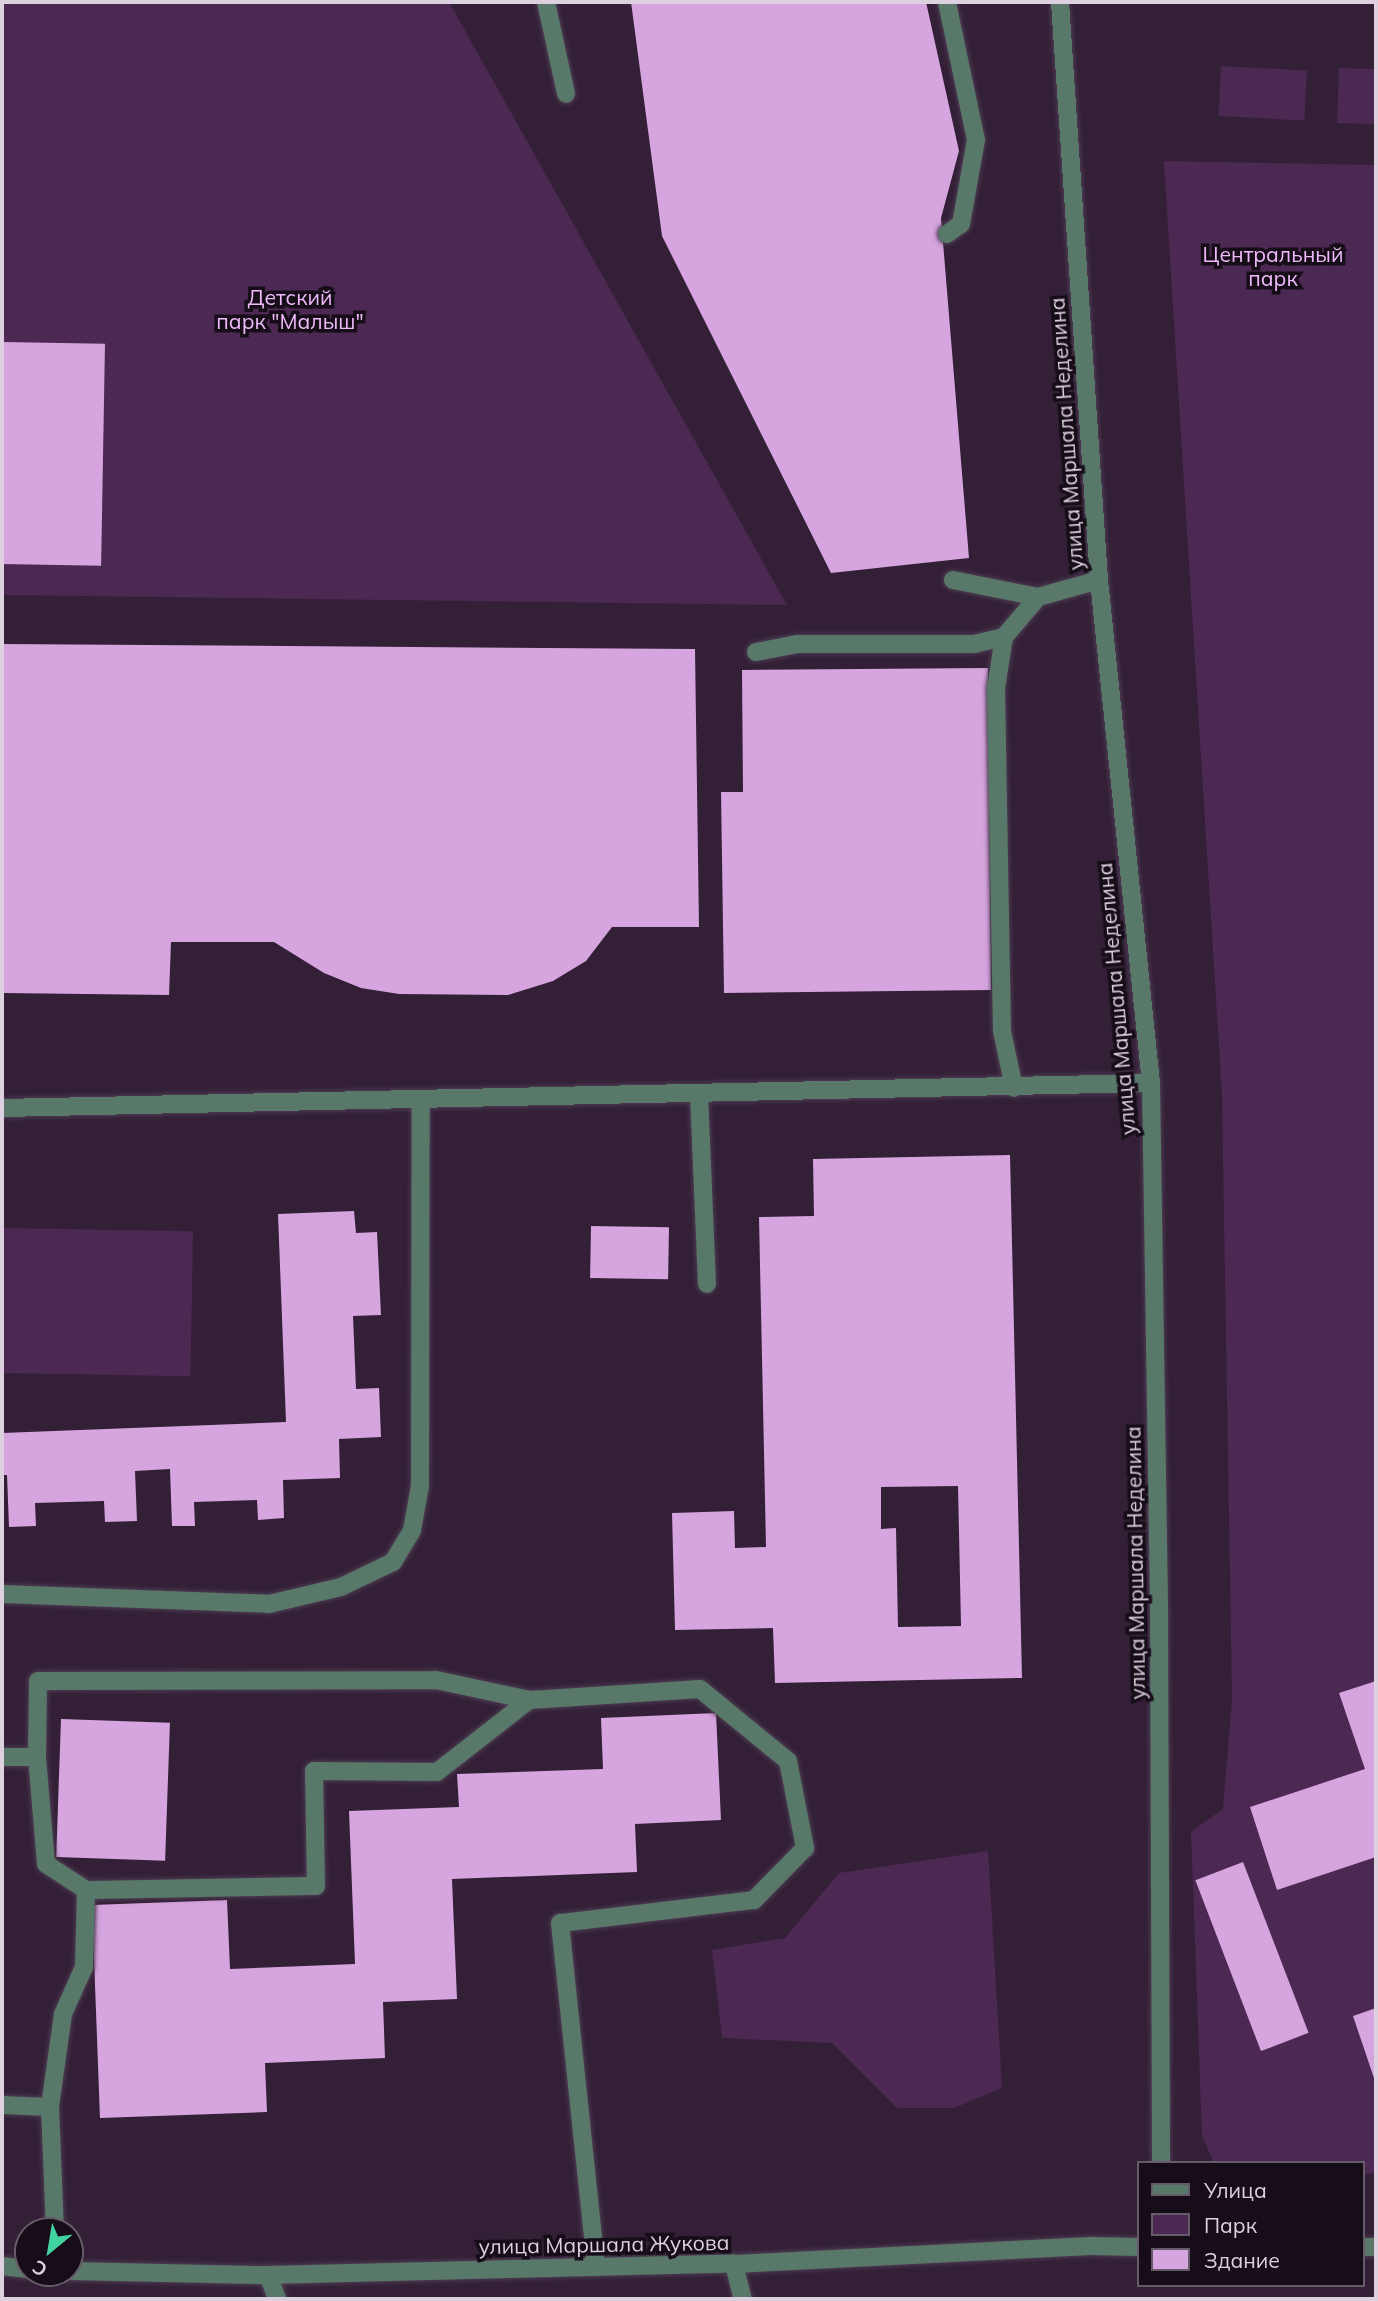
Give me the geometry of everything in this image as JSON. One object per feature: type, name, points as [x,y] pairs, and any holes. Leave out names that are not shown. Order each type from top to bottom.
[{"type":"street","points":[[546,2],[566,94]]},
{"type":"street","points":[[947,2],[976,140],[961,224],[947,234]]},
{"type":"street","name":"улица Маршала Неделина","points":[[1060,2],[1099,580],[1151,1083],[1159,1606],[1161,2161]]},
{"type":"street","points":[[953,579],[1038,597],[1099,580]]},
{"type":"street","points":[[1014,1088],[1002,1031],[996,688],[1004,637],[1038,597]]},
{"type":"street","points":[[756,652],[798,644],[974,644],[1004,637]]},
{"type":"street","points":[[2,1108],[1151,1083]]},
{"type":"street","points":[[699,1094],[707,1284]]},
{"type":"street","points":[[2,1594],[268,1604],[341,1587],[393,1562],[412,1530],[420,1486],[421,1100]]},
{"type":"street","points":[[529,1700],[437,1772],[314,1771],[316,1886],[86,1891],[46,1864],[37,1757],[38,1681],[436,1680],[529,1700],[700,1689],[788,1761],[805,1847],[754,1900],[560,1923],[596,2267]]},
{"type":"street","points":[[2,1757],[37,1757]]},
{"type":"street","points":[[54,2217],[50,2106],[63,2014],[84,1967],[86,1891]]},
{"type":"street","points":[[2,2105],[50,2106]]},
{"type":"street","name":"улица Маршала Жукова","points":[[84,2271],[268,2274],[734,2264],[1091,2246],[1136,2247]]},
{"type":"street","points":[[734,2264],[743,2299]]},
{"type":"street","points":[[268,2274],[276,2299]]},
{"type":"green space","name":"Детский парк \"Малыш\"","points":[[2,2],[449,2],[787,605],[2,595]]},
{"type":"green space","points":[[1221,66],[1307,71],[1304,120],[1218,116]]},
{"type":"green space","points":[[1339,68],[1376,69],[1374,124],[1337,123]]},
{"type":"green space","name":"Центральный парк","points":[[1164,161],[1376,165],[1376,2173],[1364,2174],[1364,2161],[1213,2161],[1202,2136],[1191,1832],[1223,1809],[1232,1698],[1222,1096]]},
{"type":"green space","points":[[2,1228],[193,1231],[190,1376],[2,1373]]},
{"type":"green space","points":[[988,1851],[1002,2088],[954,2108],[897,2108],[832,2043],[722,2038],[712,1950],[785,1938],[839,1873]]},
{"type":"building","points":[[631,2],[926,2],[959,151],[941,218],[969,558],[831,573],[662,236]]},
{"type":"building","points":[[2,342],[105,344],[101,566],[2,564]]},
{"type":"building","points":[[2,644],[695,649],[699,927],[612,927],[586,961],[553,981],[508,995],[399,994],[361,988],[324,973],[274,942],[171,942],[169,995],[2,993]]},
{"type":"building","points":[[988,668],[991,990],[724,993],[721,792],[743,792],[742,670]]},
{"type":"building","points":[[1010,1155],[1022,1678],[775,1683],[773,1628],[675,1630],[672,1513],[734,1511],[735,1548],[766,1547],[759,1217],[814,1216],[813,1159]],"holes":[[[958,1486],[961,1626],[898,1627],[896,1528],[881,1529],[881,1487]]]},
{"type":"building","points":[[354,1211],[356,1233],[377,1232],[381,1315],[353,1316],[356,1389],[379,1388],[381,1437],[339,1439],[340,1478],[283,1480],[284,1518],[258,1520],[257,1500],[194,1502],[195,1526],[172,1526],[170,1469],[135,1471],[137,1521],[105,1522],[104,1501],[35,1503],[36,1526],[9,1527],[7,1475],[2,1475],[2,1433],[286,1422],[278,1214]]},
{"type":"building","points":[[591,1226],[669,1227],[668,1279],[590,1278]]},
{"type":"building","points":[[1376,1681],[1376,1857],[1277,1890],[1250,1807],[1365,1769],[1339,1693]]},
{"type":"building","points":[[716,1713],[721,1820],[635,1824],[637,1872],[452,1879],[457,1999],[383,2002],[385,2058],[265,2063],[267,2112],[100,2118],[92,1905],[227,1900],[230,1969],[355,1964],[349,1811],[459,1807],[457,1774],[603,1769],[601,1718]]},
{"type":"building","points":[[61,1719],[170,1723],[165,1861],[56,1857]]},
{"type":"building","points":[[1243,1862],[1309,2033],[1261,2051],[1195,1880]]},
{"type":"building","points":[[1376,2008],[1376,2084],[1353,2016]]}]
